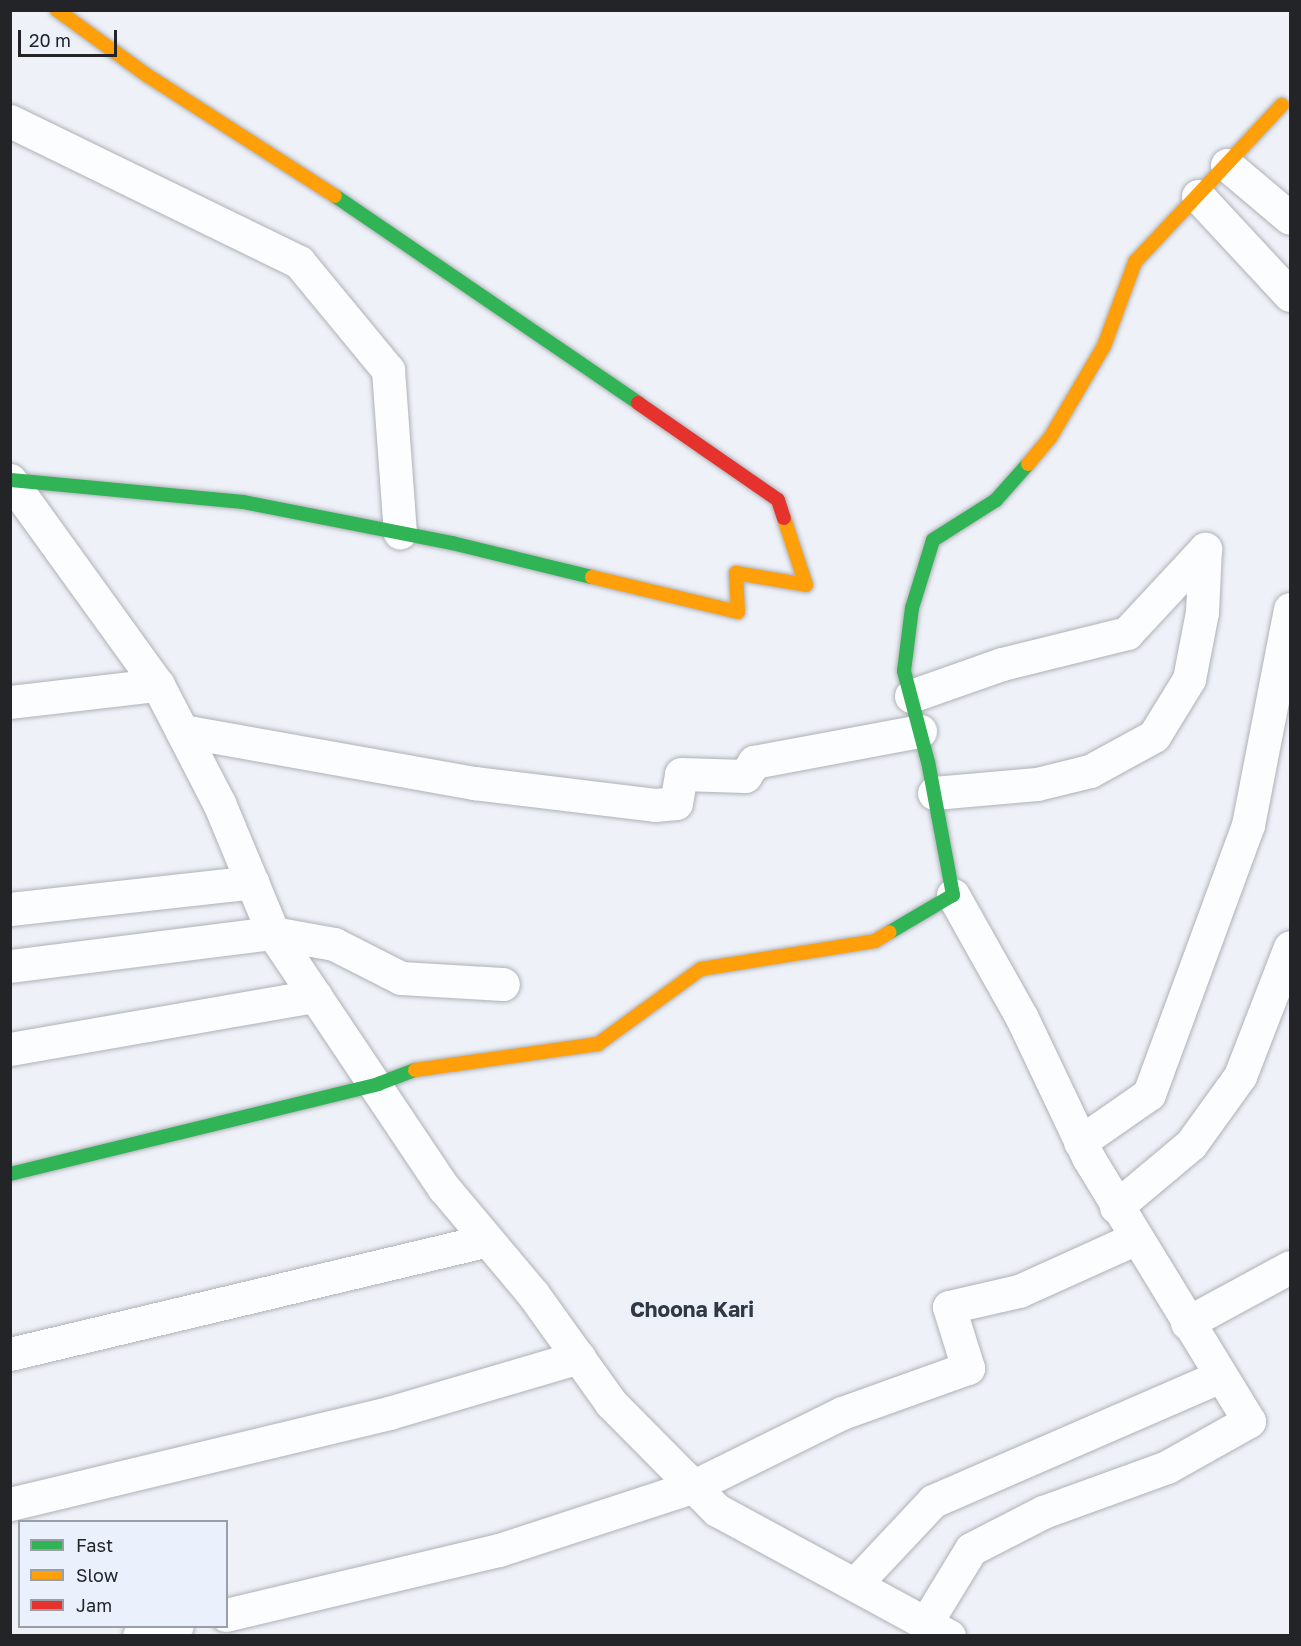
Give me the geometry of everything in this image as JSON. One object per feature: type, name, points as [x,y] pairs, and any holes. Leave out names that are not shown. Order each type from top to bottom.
[{"type":"street","points":[[11,480],[243,502],[400,533],[738,612],[736,573],[806,585],[778,500],[350,206],[148,76],[57,10]]},
{"type":"street","points":[[11,480],[158,685],[253,882],[273,933],[378,1084],[444,1188],[486,1241],[533,1294],[611,1403],[717,1510],[938,1628],[971,1549],[1043,1512],[1167,1467],[1249,1421],[1134,1239],[1080,1142],[1022,1018],[953,895],[934,793],[904,671],[912,608],[933,540],[996,500],[1050,438],[1104,346],[1135,262],[1282,105]]},
{"type":"street","points":[[10,121],[299,262],[388,370],[400,533]]},
{"type":"street","points":[[1227,165],[1290,218]]},
{"type":"street","points":[[1197,196],[1290,293]]},
{"type":"street","points":[[911,696],[1002,664],[1127,633],[1205,549],[1202,612],[1189,679],[1154,736],[1090,771],[1037,784],[934,793]]},
{"type":"street","points":[[1080,1142],[1149,1094],[1248,825],[1290,609]]},
{"type":"street","points":[[10,702],[158,685]]},
{"type":"street","points":[[182,731],[474,783],[655,805],[676,803],[681,774],[745,776],[754,762],[920,731]]},
{"type":"street","points":[[10,909],[253,882]]},
{"type":"street","points":[[10,1174],[378,1084],[426,1065],[598,1044],[701,969],[875,941],[953,895]]},
{"type":"street","points":[[10,966],[273,933],[334,945],[401,978],[503,984]]},
{"type":"street","points":[[1116,1207],[1191,1144],[1240,1076],[1290,947]]},
{"type":"street","points":[[10,1049],[315,996]]},
{"type":"street","points":[[228,1615],[499,1550],[693,1487],[842,1413],[968,1368],[949,1307],[1019,1291],[1134,1239]]},
{"type":"street","points":[[10,1354],[486,1241]]},
{"type":"street","points":[[1187,1323],[1290,1267]]},
{"type":"street","points":[[10,1503],[389,1413],[579,1356]]},
{"type":"street","points":[[855,1583],[933,1501],[1221,1376]]},
{"type":"street","points":[[139,1635],[169,1628]]},
{"type":"traffic: fast","points":[[335,196],[638,403]]},
{"type":"traffic: fast","points":[[890,932],[953,895],[928,762],[904,671],[912,608],[933,540],[996,500],[1028,464]]},
{"type":"traffic: fast","points":[[11,480],[243,502],[452,543],[592,577]]},
{"type":"traffic: fast","points":[[10,1174],[378,1084],[415,1070]]},
{"type":"traffic: slow","points":[[57,10],[148,76],[335,196]]},
{"type":"traffic: slow","points":[[1028,464],[1050,438],[1104,346],[1135,262],[1282,105]]},
{"type":"traffic: slow","points":[[592,577],[738,612],[736,573],[806,585],[784,518]]},
{"type":"traffic: slow","points":[[415,1070],[598,1044],[701,969],[875,941],[890,932]]},
{"type":"traffic: jam","points":[[638,403],[778,500],[784,518]]},
{"type":"district","name":"Choona Kari","points":[[692,1309]]}]
